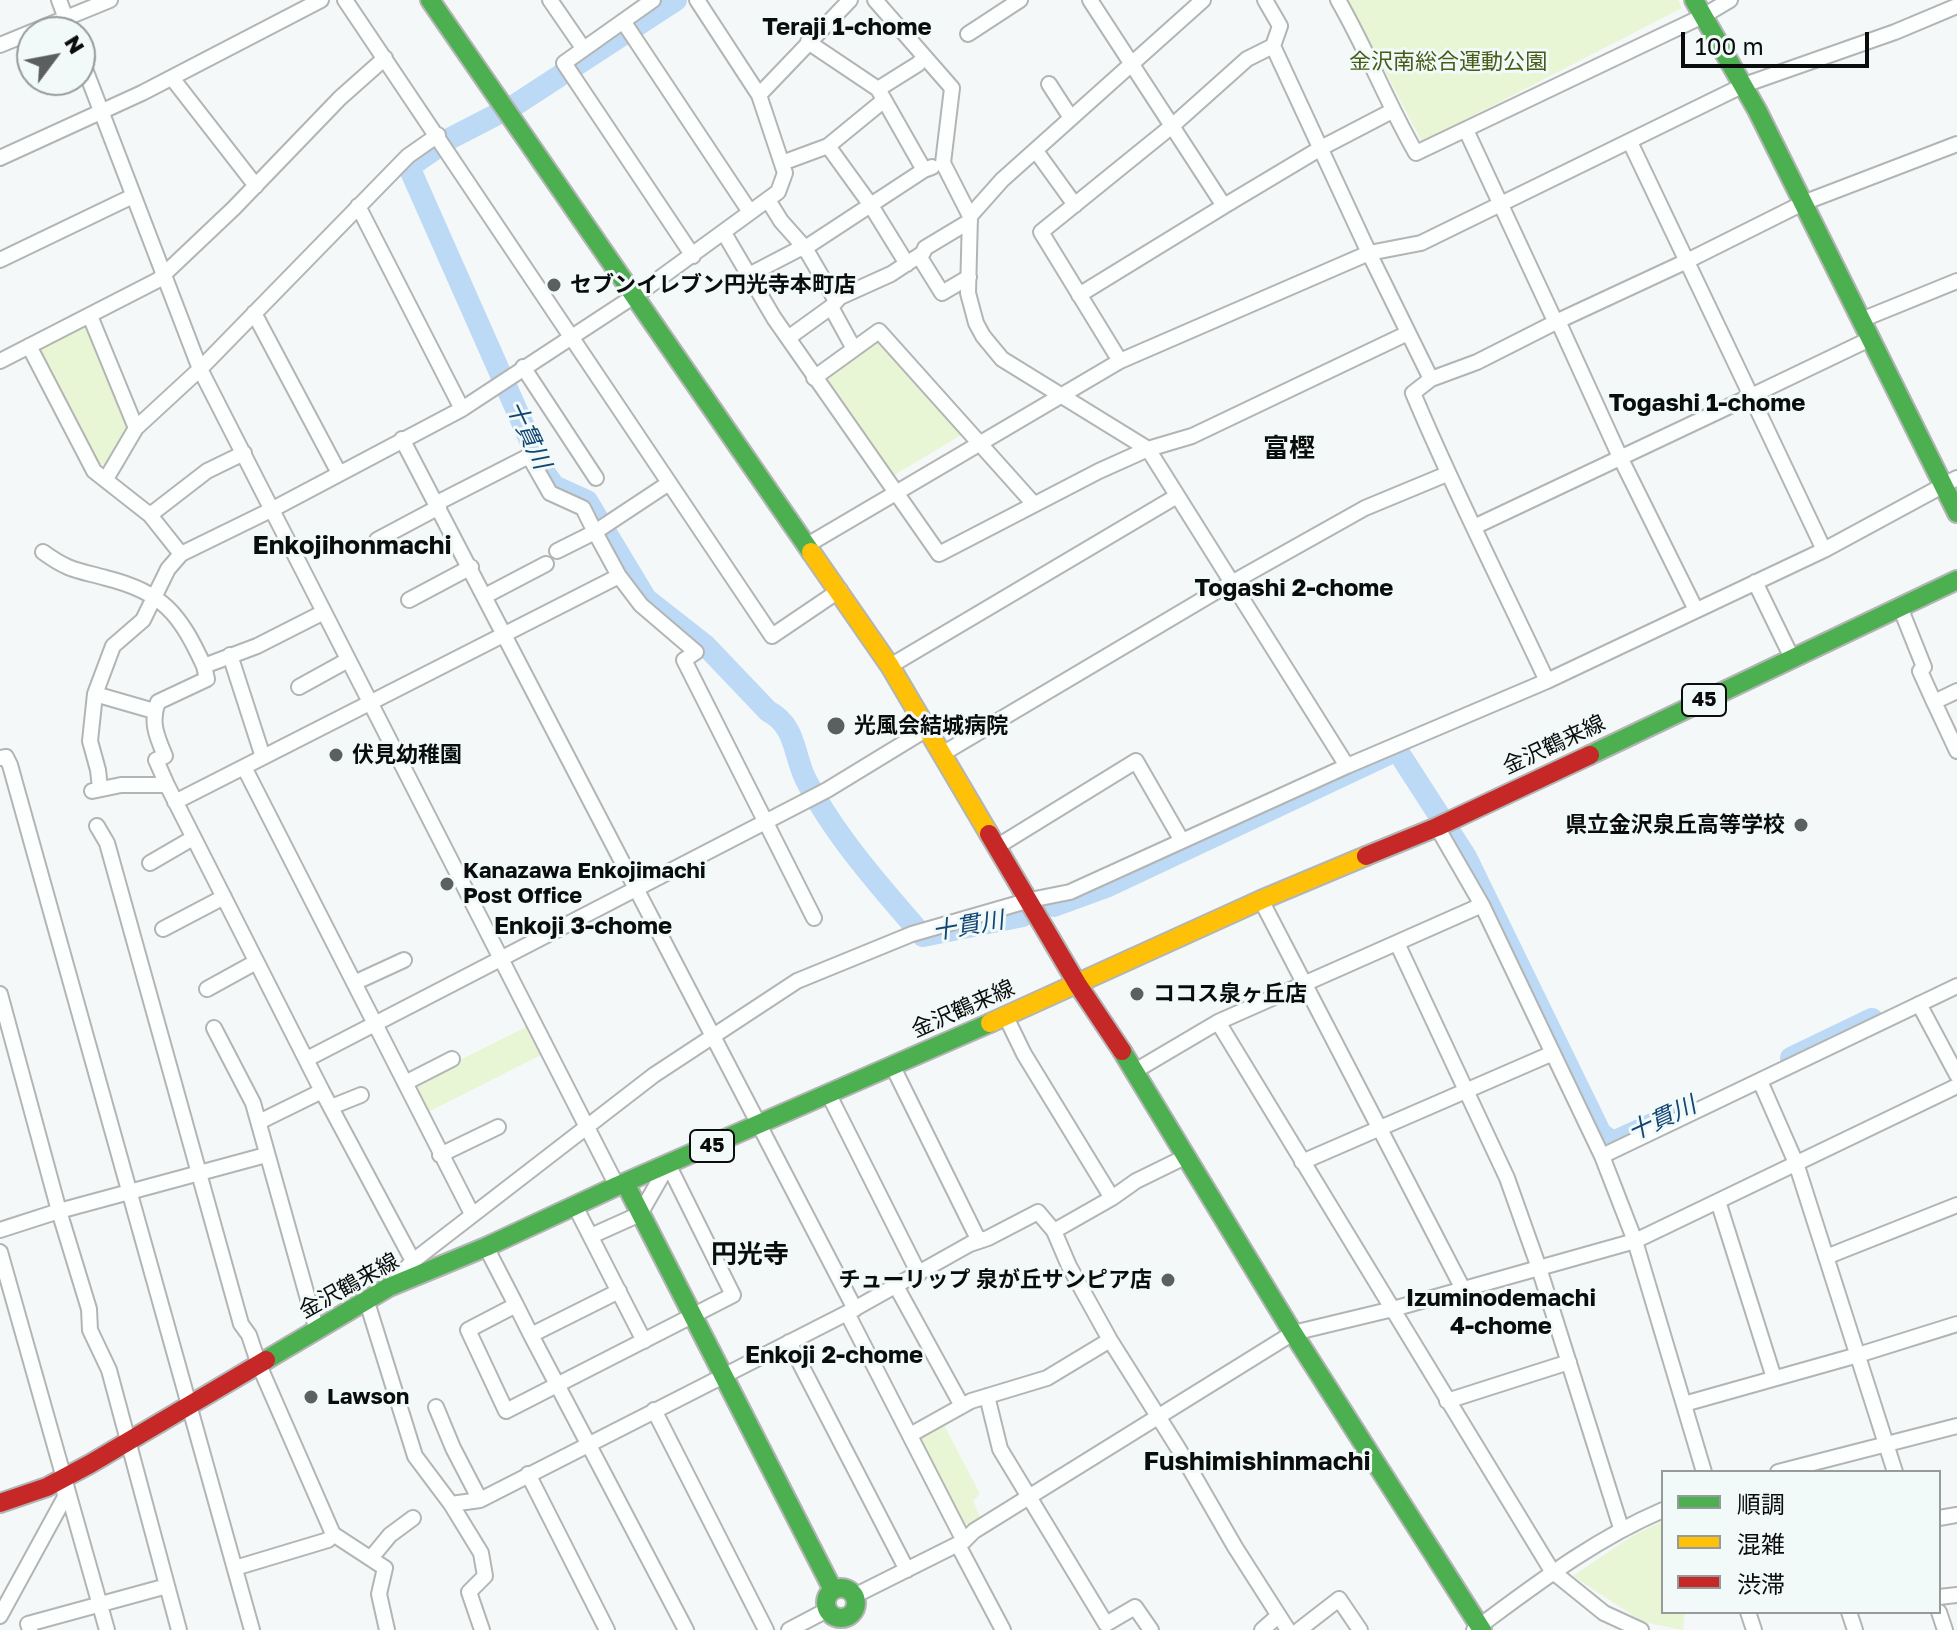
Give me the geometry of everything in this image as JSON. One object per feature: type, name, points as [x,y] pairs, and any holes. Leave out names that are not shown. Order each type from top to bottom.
[{"type":"street","points":[[83,16],[110,0]]},
{"type":"street","points":[[0,158],[172,78],[321,0]]},
{"type":"street","points":[[345,0],[772,636],[840,590]]},
{"type":"street","points":[[430,0],[809,544],[890,666],[1078,985],[1135,1071],[1293,1333],[1478,1629],[1552,1571],[1621,1528],[1661,1511]]},
{"type":"street","points":[[550,0],[583,48]]},
{"type":"street","points":[[653,0],[626,26],[583,48],[564,63],[693,256]]},
{"type":"street","points":[[167,785],[95,790],[98,770],[90,741],[95,694],[113,646],[143,620],[168,569],[181,554],[462,409],[693,256],[778,192],[785,173],[759,95],[697,0]]},
{"type":"street","points":[[759,95],[850,0]]},
{"type":"street","points":[[875,0],[952,88],[943,163],[970,219],[968,293],[983,336],[1002,359],[1148,449],[1347,766]]},
{"type":"street","points":[[968,34],[1020,0]]},
{"type":"street","points":[[1090,0],[1224,206]]},
{"type":"street","points":[[788,338],[840,297],[891,274],[970,219],[1002,180],[1203,0]]},
{"type":"street","points":[[1120,361],[1041,232],[1172,126],[1247,59],[1273,46],[1280,26],[1265,0]]},
{"type":"street","points":[[1338,0],[1416,153],[1466,130],[1698,8],[1730,0]]},
{"type":"street","points":[[809,544],[1120,361],[1369,253],[1421,243],[1744,85],[1895,32],[1957,6]]},
{"type":"street","points":[[1698,8],[1744,85],[1870,339],[1950,482],[1957,513]]},
{"type":"street","points":[[626,26],[750,212]]},
{"type":"street","points":[[808,42],[881,95],[924,170]]},
{"type":"street","points":[[1273,46],[1431,379]]},
{"type":"street","points":[[782,163],[828,146],[924,57]]},
{"type":"street","points":[[0,361],[158,280],[256,186],[340,98],[385,58]]},
{"type":"street","points":[[172,78],[256,186]]},
{"type":"street","points":[[1049,84],[1071,118]]},
{"type":"street","points":[[95,96],[200,369],[587,1126],[640,1214],[833,1590]]},
{"type":"street","points":[[1079,295],[1321,148],[1392,111]]},
{"type":"street","points":[[1466,130],[1620,457],[1696,610]]},
{"type":"street","points":[[106,479],[136,428],[200,369],[408,156],[442,141]]},
{"type":"street","points":[[1630,142],[1824,550]]},
{"type":"street","points":[[1547,681],[1447,474],[1413,393],[1431,379],[1477,362],[1803,203],[1957,144]]},
{"type":"street","points":[[828,146],[913,260],[942,293],[969,277]]},
{"type":"street","points":[[1036,151],[1075,205]]},
{"type":"street","points":[[749,275],[805,248],[924,170],[943,163]]},
{"type":"street","points":[[0,260],[133,196]]},
{"type":"street","points":[[768,200],[781,221],[805,248],[854,349]]},
{"type":"street","points":[[358,206],[462,409]]},
{"type":"street","points":[[724,233],[814,378],[939,554],[1033,503],[1148,449],[1192,436],[1408,333]]},
{"type":"street","points":[[1861,320],[1957,281]]},
{"type":"street","points":[[254,313],[339,473]]},
{"type":"street","points":[[90,316],[136,428]]},
{"type":"street","points":[[814,378],[879,331],[1033,503]]},
{"type":"street","points":[[1474,527],[1870,339]]},
{"type":"street","points":[[29,346],[94,471],[150,515],[181,554]]},
{"type":"street","points":[[523,367],[596,478]]},
{"type":"street","points":[[402,439],[760,1125],[1003,1630]]},
{"type":"street","points":[[150,515],[207,471],[244,453]]},
{"type":"street","points":[[377,540],[529,456],[550,493],[583,508],[601,529],[619,576],[641,605],[696,652],[684,660],[814,918]]},
{"type":"street","points":[[942,754],[1365,508],[1447,474]]},
{"type":"street","points":[[389,1287],[413,1261],[587,1126],[712,1034],[797,981],[918,932],[1030,900],[1070,892],[1347,766],[1547,681],[1824,550],[1950,482]]},
{"type":"street","points":[[557,551],[601,529],[669,483]]},
{"type":"street","points":[[890,666],[1177,496]]},
{"type":"street","points":[[43,552],[65,568],[129,583],[156,596],[191,638],[207,679],[158,702],[154,711],[155,733],[165,756],[156,760],[322,1091],[413,1261]]},
{"type":"street","points":[[485,596],[546,564]]},
{"type":"street","points":[[409,600],[471,567]]},
{"type":"street","points":[[175,802],[619,576]]},
{"type":"street","name":"金沢鶴来線","points":[[0,1503],[63,1478],[389,1287],[1006,1017],[1261,900],[1443,824],[1957,580]]},
{"type":"street","points":[[1755,582],[1792,658]]},
{"type":"street","points":[[1900,607],[1924,667],[1920,671],[1957,751]]},
{"type":"street","points":[[204,666],[257,646],[324,612]]},
{"type":"street","points":[[230,655],[263,757]]},
{"type":"street","points":[[299,687],[348,660]]},
{"type":"street","points":[[1934,702],[1957,691]]},
{"type":"street","points":[[95,694],[154,711]]},
{"type":"street","points":[[307,1059],[816,795],[927,729]]},
{"type":"street","points":[[0,758],[6,757],[10,765],[252,1630]]},
{"type":"street","points":[[998,846],[1136,761],[1182,841]]},
{"type":"street","points":[[244,767],[472,1214]]},
{"type":"street","points":[[1443,824],[1602,1156],[1635,1241],[1703,1470]]},
{"type":"street","points":[[97,826],[107,843],[241,1324],[249,1335],[259,1365],[333,1534],[385,1568],[379,1594],[387,1630]]},
{"type":"street","points":[[150,863],[193,838]]},
{"type":"street","points":[[163,929],[224,897]]},
{"type":"street","points":[[1261,900],[1463,1289]]},
{"type":"street","points":[[1135,1071],[1218,1022],[1482,905]]},
{"type":"street","points":[[1397,943],[1507,1178],[1539,1268],[1621,1528]]},
{"type":"street","points":[[354,983],[404,960]]},
{"type":"street","points":[[207,989],[256,962]]},
{"type":"street","points":[[1602,1156],[1957,986]]},
{"type":"street","points":[[0,994],[89,1309],[90,1330],[109,1370],[179,1630]]},
{"type":"street","points":[[1919,1004],[1957,1075]]},
{"type":"street","points":[[1006,1017],[1024,1054],[1112,1198]]},
{"type":"street","points":[[1218,1022],[1552,1571],[1604,1613],[1641,1630]]},
{"type":"street","points":[[214,1028],[253,1103],[317,1331]]},
{"type":"street","points":[[1302,1162],[1553,1053]]},
{"type":"street","points":[[405,1083],[452,1059]]},
{"type":"street","points":[[893,1067],[979,1241]]},
{"type":"street","points":[[1760,1081],[1796,1163],[1894,1470]]},
{"type":"street","points":[[854,1596],[961,1543],[974,1531],[1293,1333],[1393,1309],[1635,1241],[1957,1086]]},
{"type":"street","points":[[259,1122],[322,1091]]},
{"type":"street","points":[[331,1107],[361,1095]]},
{"type":"street","points":[[829,1095],[919,1274]]},
{"type":"street","points":[[440,1155],[498,1127]]},
{"type":"street","points":[[0,1230],[266,1155]]},
{"type":"street","points":[[1054,1231],[1136,1181],[1185,1157]]},
{"type":"street","points":[[591,1236],[640,1214],[668,1164]]},
{"type":"street","points":[[516,1305],[468,1330],[506,1411],[733,1295],[668,1164]]},
{"type":"street","points":[[1718,1201],[1774,1378]]},
{"type":"street","points":[[1826,1257],[1957,1205]]},
{"type":"street","points":[[575,1206],[644,1341]]},
{"type":"street","points":[[451,1504],[480,1500],[1038,1212],[1054,1231],[1069,1266],[1110,1340],[1288,1630]]},
{"type":"street","points":[[486,1247],[686,1630]]},
{"type":"street","points":[[0,1252],[107,1630]]},
{"type":"street","points":[[896,1286],[962,1406]]},
{"type":"street","points":[[531,1335],[619,1291]]},
{"type":"street","points":[[367,1302],[415,1456],[451,1504],[481,1553],[485,1576],[469,1592],[482,1630]]},
{"type":"street","points":[[1684,1404],[1957,1324]]},
{"type":"street","points":[[910,1435],[962,1406],[1047,1378],[1110,1340]]},
{"type":"street","points":[[789,1342],[907,1570]]},
{"type":"street","points":[[1447,1401],[1569,1362]]},
{"type":"street","points":[[987,1396],[1000,1449],[1106,1624],[1135,1607],[1151,1630]]},
{"type":"street","points":[[436,1407],[480,1500]]},
{"type":"street","points":[[654,1410],[766,1630]]},
{"type":"street","points":[[1804,1469],[1957,1426]]},
{"type":"street","points":[[528,1474],[607,1630]]},
{"type":"street","points":[[0,1616],[65,1497],[63,1478]]},
{"type":"street","points":[[371,1558],[390,1535],[413,1518]]},
{"type":"street","points":[[235,1568],[328,1540],[333,1534]]},
{"type":"street","points":[[30,1630],[28,1624],[167,1586]]},
{"type":"street","points":[[827,1610],[827,1596],[833,1590],[843,1588],[854,1596]]},
{"type":"street","points":[[827,1610],[852,1623],[854,1596]]},
{"type":"street","points":[[1299,1630],[1339,1599],[1360,1630]]},
{"type":"street","points":[[789,1630],[827,1610]]},
{"type":"street","points":[[1262,1630],[1278,1616]]},
{"type":"green space","name":"金沢南総合運動公園","points":[[1348,0],[1678,0],[1682,8],[1422,142]]},
{"type":"green space","points":[[83,325],[91,328],[126,421],[126,431],[105,465],[99,464],[40,354],[42,347]]},
{"type":"green space","points":[[880,338],[963,434],[891,477],[825,379]]},
{"type":"green space","points":[[530,1025],[545,1053],[426,1113],[410,1085]]},
{"type":"green space","points":[[944,1425],[980,1494],[973,1501],[981,1519],[963,1525],[919,1439]]},
{"type":"green space","points":[[1661,1522],[1661,1614],[1685,1614],[1683,1630],[1643,1622],[1573,1576],[1632,1536]]},
{"type":"waterway","name":"十貫川","points":[[676,0],[515,105],[451,138],[409,167],[544,472],[554,486],[587,501],[646,599],[706,646],[784,724],[805,778],[817,799],[844,841],[875,880],[923,936],[1023,916]]},
{"type":"waterway","name":"十貫川","points":[[1054,906],[1106,887],[1397,750],[1466,857],[1601,1134],[1613,1142],[1670,1116]]},
{"type":"waterway","name":"十貫川","points":[[1791,1058],[1872,1019]]},
{"type":"traffic: fast","points":[[430,0],[811,552]]},
{"type":"traffic: fast","points":[[1694,0],[1757,110],[1957,513]]},
{"type":"traffic: fast","points":[[1590,755],[1957,580]]},
{"type":"traffic: fast","points":[[266,1360],[389,1287],[990,1023]]},
{"type":"traffic: fast","points":[[1122,1051],[1293,1333],[1482,1630]]},
{"type":"traffic: fast","points":[[625,1183],[833,1590]]},
{"type":"traffic: fast","points":[[841,1588],[852,1592],[856,1603],[852,1614],[841,1618],[830,1614],[826,1603],[830,1592],[841,1588]]},
{"type":"traffic: slow","points":[[811,552],[890,666],[989,834]]},
{"type":"traffic: slow","points":[[990,1023],[1261,900],[1366,856]]},
{"type":"traffic: jam","points":[[1366,856],[1437,827],[1590,755]]},
{"type":"traffic: jam","points":[[989,834],[1078,985],[1122,1051]]},
{"type":"traffic: jam","points":[[0,1503],[47,1487],[90,1464],[266,1360]]},
{"type":"place","name":"セブンイレブン円光寺本町店","points":[[554,285]]},
{"type":"place","name":"光風会結城病院","points":[[836,726]]},
{"type":"place","name":"伏見幼稚園","points":[[336,755]]},
{"type":"place","name":"県立金沢泉丘高等学校","points":[[1801,825]]},
{"type":"place","name":"Kanazawa Enkojimachi Post Office","points":[[447,884]]},
{"type":"place","name":"ココス泉ヶ丘店","points":[[1137,994]]},
{"type":"place","name":"チューリップ 泉が丘サンピア店","points":[[1168,1280]]},
{"type":"place","name":"Lawson","points":[[311,1397]]},
{"type":"district","name":"Teraji 1-chome","points":[[847,27]]},
{"type":"district","name":"Togashi 1-chome","points":[[1707,403]]},
{"type":"district","name":"富樫","points":[[1289,449]]},
{"type":"district","name":"Enkojihonmachi","points":[[352,546]]},
{"type":"district","name":"Togashi 2-chome","points":[[1294,588]]},
{"type":"district","name":"Enkoji 3-chome","points":[[583,926]]},
{"type":"district","name":"円光寺","points":[[750,1255]]},
{"type":"district","name":"Izuminodemachi 4-chome","points":[[1501,1312]]},
{"type":"district","name":"Enkoji 2-chome","points":[[834,1355]]},
{"type":"district","name":"Fushimishinmachi","points":[[1257,1462]]}]
